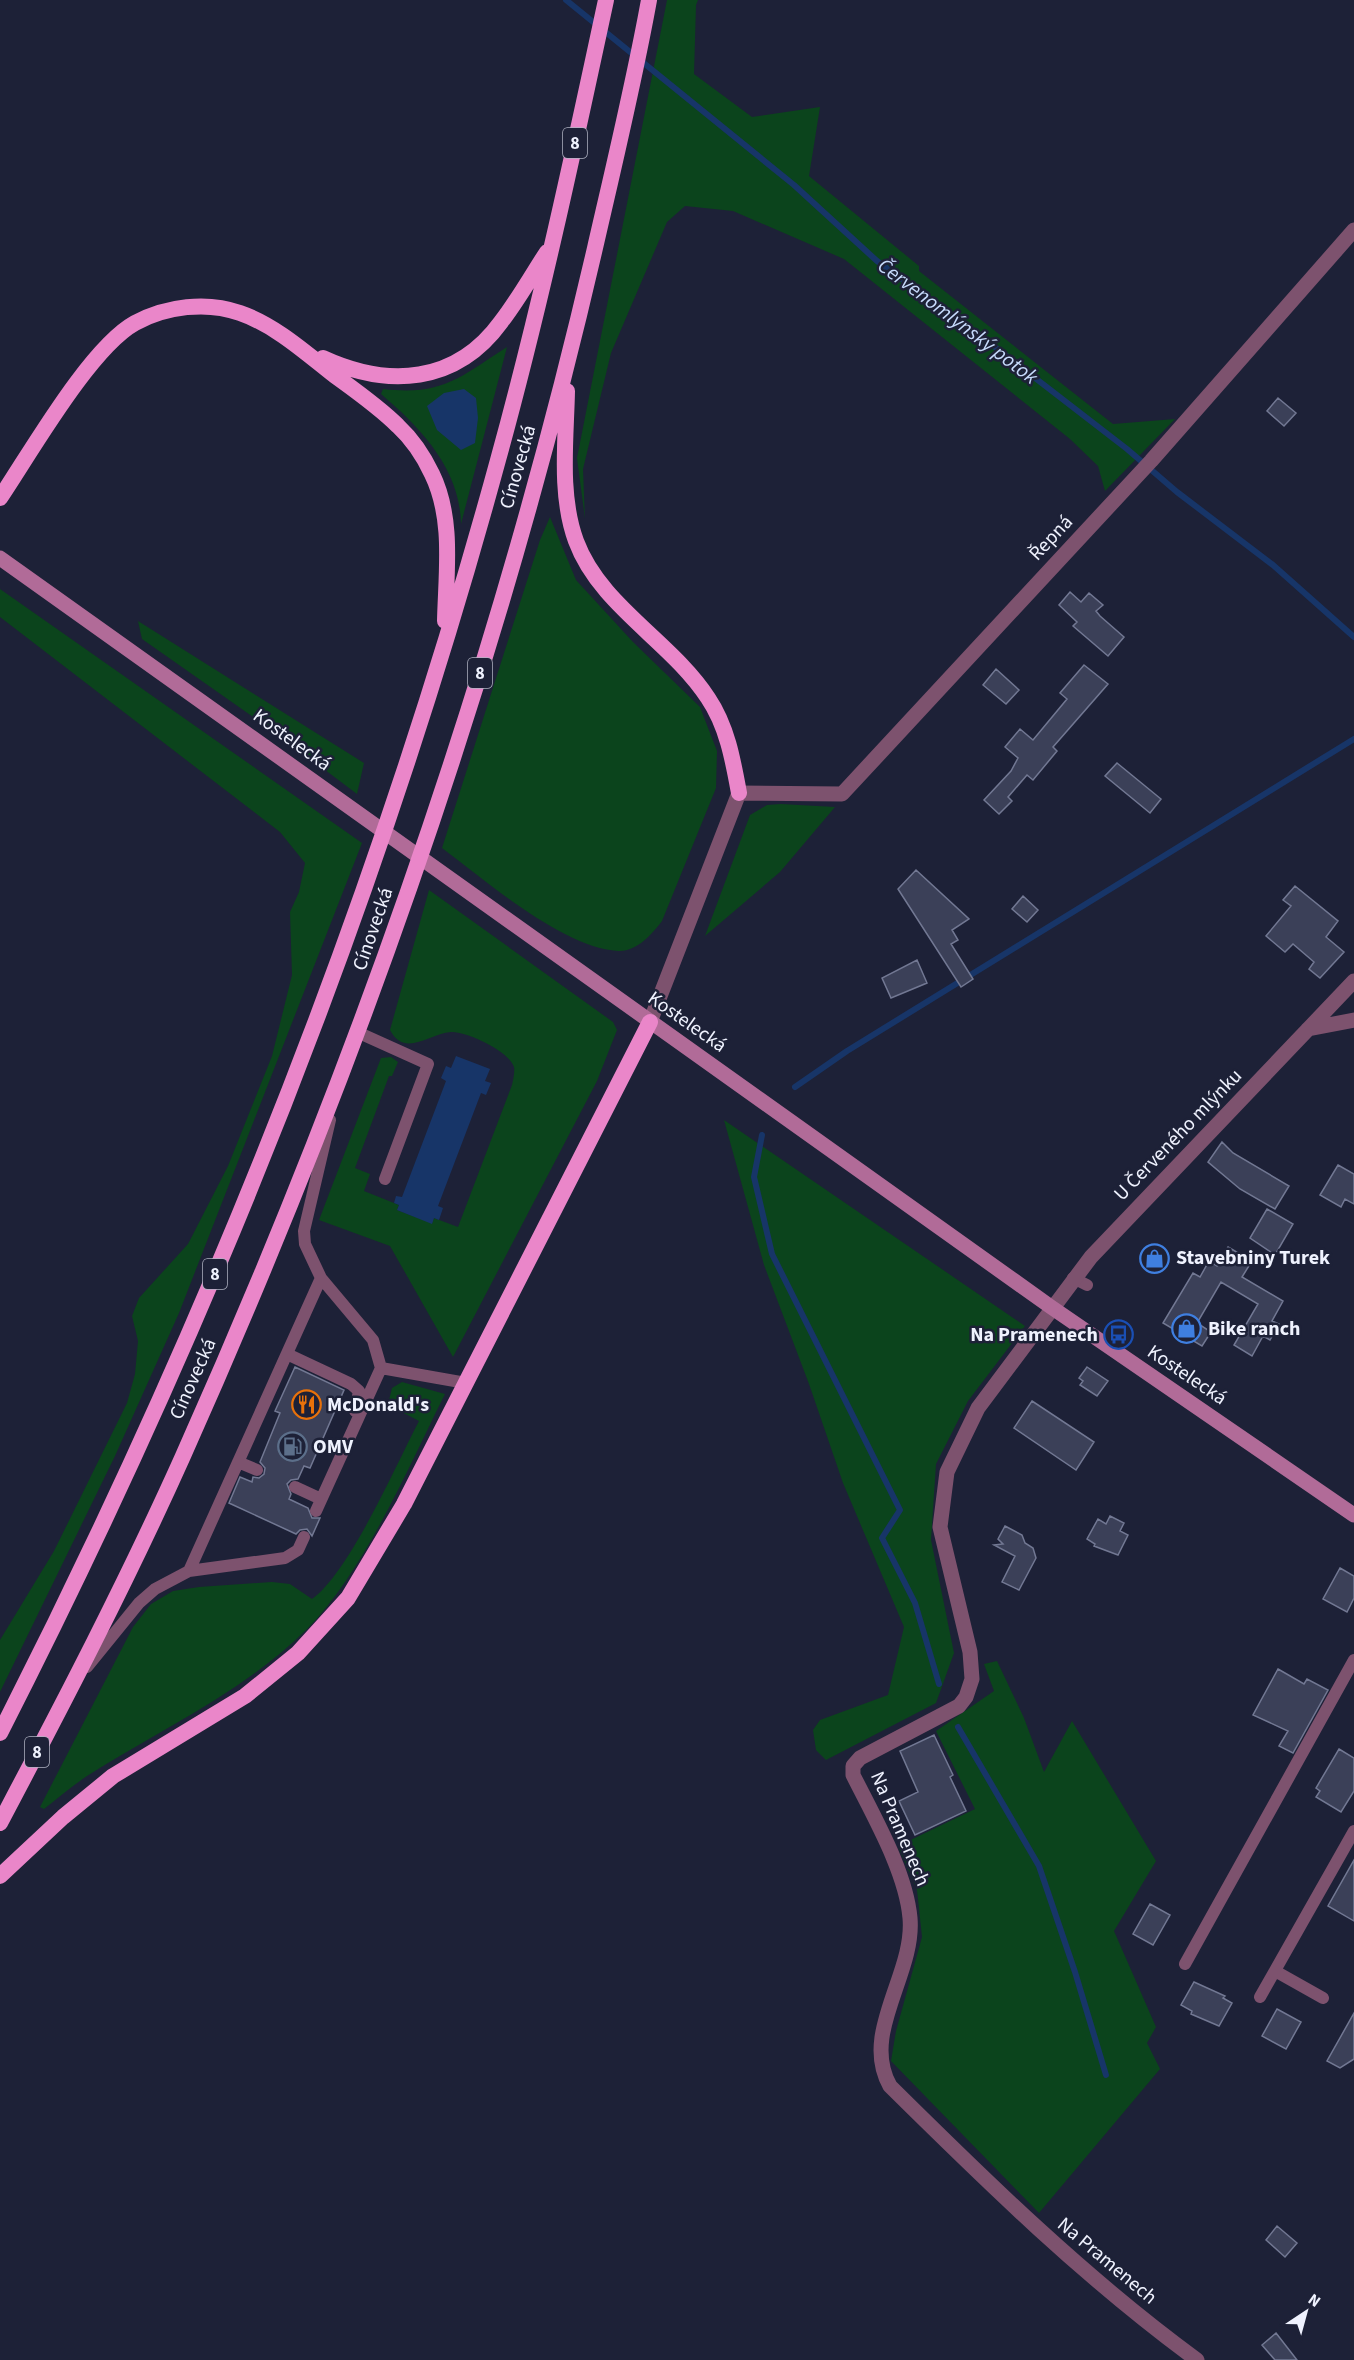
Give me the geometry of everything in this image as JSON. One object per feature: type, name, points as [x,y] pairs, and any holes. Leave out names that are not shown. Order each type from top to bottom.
[{"type":"highway","name":"Cínovecká","points":[[0,1733],[55,1625],[130,1464],[238,1220],[338,961],[394,801],[445,640],[498,460],[554,241],[606,0]]},
{"type":"highway","name":"Cínovecká","points":[[0,1823],[74,1682],[181,1461],[277,1238],[339,1081],[434,816],[539,476],[568,363],[634,76],[649,0]]},
{"type":"highway","points":[[297,347],[339,365],[377,376],[414,376],[452,364],[479,346],[500,324],[554,241]]},
{"type":"highway","points":[[0,498],[91,364],[111,341],[135,323],[185,307],[209,307],[240,312],[263,324],[297,347],[399,426],[421,453],[433,475],[446,525],[445,640]]},
{"type":"highway","points":[[568,363],[566,500],[576,541],[591,572],[686,669],[708,698],[724,729],[739,793]]},
{"type":"highway","points":[[0,1876],[63,1817],[113,1776],[245,1696],[298,1653],[348,1598],[404,1504],[650,1022]]},
{"type":"main road","name":"Kostelecká","points":[[0,558],[1051,1307],[1354,1515]]},
{"type":"street","name":"Řepná","points":[[739,793],[842,794],[1147,466],[1354,230]]},
{"type":"street","points":[[650,1022],[739,793]]},
{"type":"street","name":"U Červeného mlýnku","points":[[1051,1307],[1080,1281],[1354,981]]},
{"type":"street","points":[[1308,1029],[1354,1020]]},
{"type":"street","name":"Na Pramenech","points":[[1051,1307],[978,1408],[947,1472],[940,1504],[940,1527],[970,1652],[972,1679],[966,1696],[946,1715],[888,1742],[860,1758],[853,1766],[853,1775],[906,1892],[910,1919],[910,1943],[883,2036],[880,2058],[883,2073],[890,2086],[990,2185],[1064,2255],[1151,2327],[1197,2360]]},
{"type":"lane","points":[[357,1032],[428,1065],[385,1179]]},
{"type":"lane","points":[[316,1511],[381,1368],[373,1340],[321,1278],[305,1244],[304,1231],[339,1081]]},
{"type":"lane","points":[[189,1570],[321,1278]]},
{"type":"lane","points":[[287,1354],[340,1378],[359,1391],[358,1403],[333,1459],[333,1473]]},
{"type":"lane","points":[[381,1368],[466,1383]]},
{"type":"lane","points":[[238,1462],[257,1470]]},
{"type":"lane","points":[[295,1487],[321,1499]]},
{"type":"lane","points":[[74,1682],[138,1603],[155,1589],[189,1570],[285,1558],[298,1550],[304,1537]]},
{"type":"lane","points":[[1185,1964],[1354,1660]]},
{"type":"lane","points":[[1260,1996],[1354,1831]]},
{"type":"lane","points":[[1275,1971],[1323,1998]]},
{"type":"green space","points":[[667,0],[698,0],[694,74],[752,117],[820,107],[809,176],[919,266],[919,271],[1113,424],[1175,419],[1105,491],[1098,466],[1070,439],[844,259],[733,211],[685,206],[667,222],[611,353],[583,469],[585,519],[577,458]]},
{"type":"green space","points":[[507,347],[461,524],[454,485],[436,451],[410,421],[381,394],[383,389],[421,390],[450,382]]},
{"type":"green space","points":[[550,517],[576,580],[633,642],[700,707],[717,751],[716,788],[662,921],[643,941],[625,951],[596,947],[550,926],[526,911],[442,848],[540,540]]},
{"type":"green space","points":[[0,589],[362,843],[179,1313],[115,1456],[0,1692],[0,1640],[54,1551],[127,1403],[135,1374],[138,1341],[132,1316],[139,1298],[188,1244],[228,1166],[272,1056],[292,975],[290,912],[299,892],[305,863],[280,832],[0,617]]},
{"type":"green space","points":[[138,621],[364,763],[357,794],[276,733],[142,639]]},
{"type":"green space","points":[[767,805],[835,807],[780,872],[705,936],[750,815]]},
{"type":"green space","points":[[429,890],[613,1022],[617,1030],[597,1081],[453,1357],[390,1246],[319,1220],[381,1058],[391,1057],[398,1062],[392,1076],[389,1076],[355,1168],[370,1174],[364,1191],[399,1205],[397,1210],[432,1223],[434,1218],[458,1227],[512,1085],[514,1067],[510,1061],[496,1049],[476,1038],[451,1032],[410,1043],[396,1038],[390,1030]]},
{"type":"green space","points":[[724,1120],[1025,1326],[968,1401],[936,1464],[931,1540],[954,1653],[936,1703],[826,1760],[816,1750],[813,1730],[820,1720],[888,1695],[904,1627],[843,1483],[764,1265]]},
{"type":"green space","points":[[402,1382],[445,1394],[384,1517],[348,1578],[328,1605],[307,1629],[282,1651],[229,1691],[87,1776],[44,1809],[40,1807],[133,1627],[151,1604],[173,1591],[199,1587],[272,1582],[290,1584],[312,1599],[326,1586],[371,1517],[419,1421],[394,1408],[389,1400],[392,1388]]},
{"type":"green space","points":[[997,1661],[1024,1718],[1044,1772],[1072,1721],[1156,1861],[1114,1931],[1156,2027],[1147,2043],[1160,2069],[1039,2213],[891,2061],[896,2031],[922,1937],[917,1890],[898,1846],[975,1809],[936,1731],[994,1691],[984,1664]]},
{"type":"water","points":[[464,389],[476,398],[478,418],[475,443],[461,450],[437,430],[427,406],[444,393]]},
{"type":"water","points":[[456,1056],[490,1069],[485,1081],[491,1083],[486,1095],[481,1093],[438,1206],[443,1208],[439,1220],[434,1218],[432,1224],[397,1210],[399,1205],[394,1203],[396,1196],[402,1197],[446,1081],[441,1078],[446,1066],[451,1068]]},
{"type":"building","points":[[1278,398],[1296,413],[1284,426],[1267,411]]},
{"type":"building","points":[[1070,592],[1081,602],[1089,593],[1103,605],[1096,611],[1124,637],[1108,656],[1073,626],[1077,622],[1059,605]]},
{"type":"building","points":[[1084,665],[1108,684],[1053,747],[1057,751],[1033,780],[1027,775],[1008,797],[1012,801],[999,814],[984,800],[1011,771],[1018,758],[1005,747],[1020,729],[1033,740],[1067,699],[1060,693]]},
{"type":"building","points":[[996,669],[1019,690],[1006,704],[983,685]]},
{"type":"building","points":[[1117,763],[1161,799],[1150,813],[1105,776]]},
{"type":"building","points":[[916,870],[969,919],[952,930],[958,940],[951,944],[973,979],[961,987],[898,889]]},
{"type":"building","points":[[1295,886],[1338,921],[1326,937],[1344,952],[1320,978],[1309,969],[1314,962],[1293,944],[1285,952],[1266,936],[1291,906],[1283,900]]},
{"type":"building","points":[[1023,896],[1038,910],[1027,922],[1012,909]]},
{"type":"building","points":[[917,960],[927,983],[891,998],[882,978]]},
{"type":"building","points":[[1222,1142],[1233,1153],[1289,1186],[1275,1209],[1240,1189],[1208,1162]]},
{"type":"building","points":[[1338,1165],[1354,1174],[1354,1204],[1345,1199],[1341,1207],[1320,1195]]},
{"type":"building","points":[[1267,1209],[1293,1224],[1275,1255],[1250,1238]]},
{"type":"building","points":[[1228,1247],[1252,1261],[1242,1277],[1283,1301],[1272,1321],[1279,1324],[1270,1340],[1263,1336],[1252,1356],[1234,1345],[1258,1304],[1221,1282],[1197,1323],[1211,1332],[1202,1346],[1163,1323],[1193,1273],[1200,1277],[1209,1261],[1217,1266]]},
{"type":"building","points":[[295,1367],[344,1390],[310,1468],[304,1466],[298,1479],[291,1480],[287,1484],[291,1494],[289,1499],[308,1508],[312,1518],[320,1518],[312,1536],[307,1529],[300,1530],[296,1534],[229,1503],[240,1477],[252,1482],[253,1477],[259,1478],[264,1474],[265,1468],[260,1462],[280,1413],[275,1411]]},
{"type":"building","points":[[1087,1367],[1108,1381],[1097,1396],[1080,1385],[1083,1381],[1079,1378]]},
{"type":"building","points":[[1032,1401],[1094,1442],[1076,1470],[1014,1428]]},
{"type":"building","points":[[1110,1516],[1124,1523],[1120,1531],[1128,1535],[1118,1555],[1094,1546],[1095,1544],[1087,1539],[1098,1519],[1106,1524]]},
{"type":"building","points":[[1005,1526],[1022,1535],[1025,1543],[1033,1548],[1036,1558],[1019,1590],[1002,1582],[1015,1556],[994,1545],[1003,1544],[998,1539]]},
{"type":"building","points":[[1340,1568],[1354,1576],[1354,1598],[1347,1612],[1323,1599]]},
{"type":"building","points":[[1278,1669],[1304,1684],[1307,1679],[1328,1690],[1293,1753],[1279,1746],[1288,1731],[1253,1715]]},
{"type":"building","points":[[934,1735],[953,1775],[950,1777],[966,1811],[915,1835],[899,1801],[918,1792],[900,1751]]},
{"type":"building","points":[[1339,1749],[1354,1758],[1354,1791],[1341,1812],[1316,1797],[1320,1791],[1316,1788]]},
{"type":"building","points":[[1354,1860],[1354,1921],[1328,1906]]},
{"type":"building","points":[[1150,1904],[1170,1915],[1153,1945],[1133,1934]]},
{"type":"building","points":[[1194,1982],[1225,1996],[1223,1998],[1232,2003],[1219,2026],[1191,2014],[1192,2011],[1181,2005]]},
{"type":"building","points":[[1277,2009],[1301,2022],[1286,2049],[1262,2036]]},
{"type":"building","points":[[1354,2013],[1354,2059],[1340,2068],[1327,2061]]},
{"type":"building","points":[[1277,2226],[1297,2243],[1285,2257],[1266,2240]]},
{"type":"building","points":[[1276,2333],[1297,2360],[1275,2360],[1262,2345]]},
{"type":"waterway","name":"Červenomlýnský potok","points":[[566,0],[794,185],[877,261],[991,344],[1127,449],[1177,492],[1273,565],[1354,637]]},
{"type":"waterway","points":[[795,1087],[847,1051],[1354,739]]},
{"type":"waterway","points":[[762,1135],[754,1177],[772,1254],[900,1510],[882,1538],[915,1603],[939,1684]]},
{"type":"waterway","points":[[958,1727],[1039,1866],[1075,1972],[1106,2075]]},
{"type":"place","name":"Stavebniny Turek","points":[[1155,1258]]},
{"type":"place","name":"Bike ranch","points":[[1187,1329]]},
{"type":"place","name":"Na Pramenech","points":[[1119,1335]]},
{"type":"place","name":"McDonald's","points":[[306,1405]]},
{"type":"place","name":"OMV","points":[[292,1447]]}]
